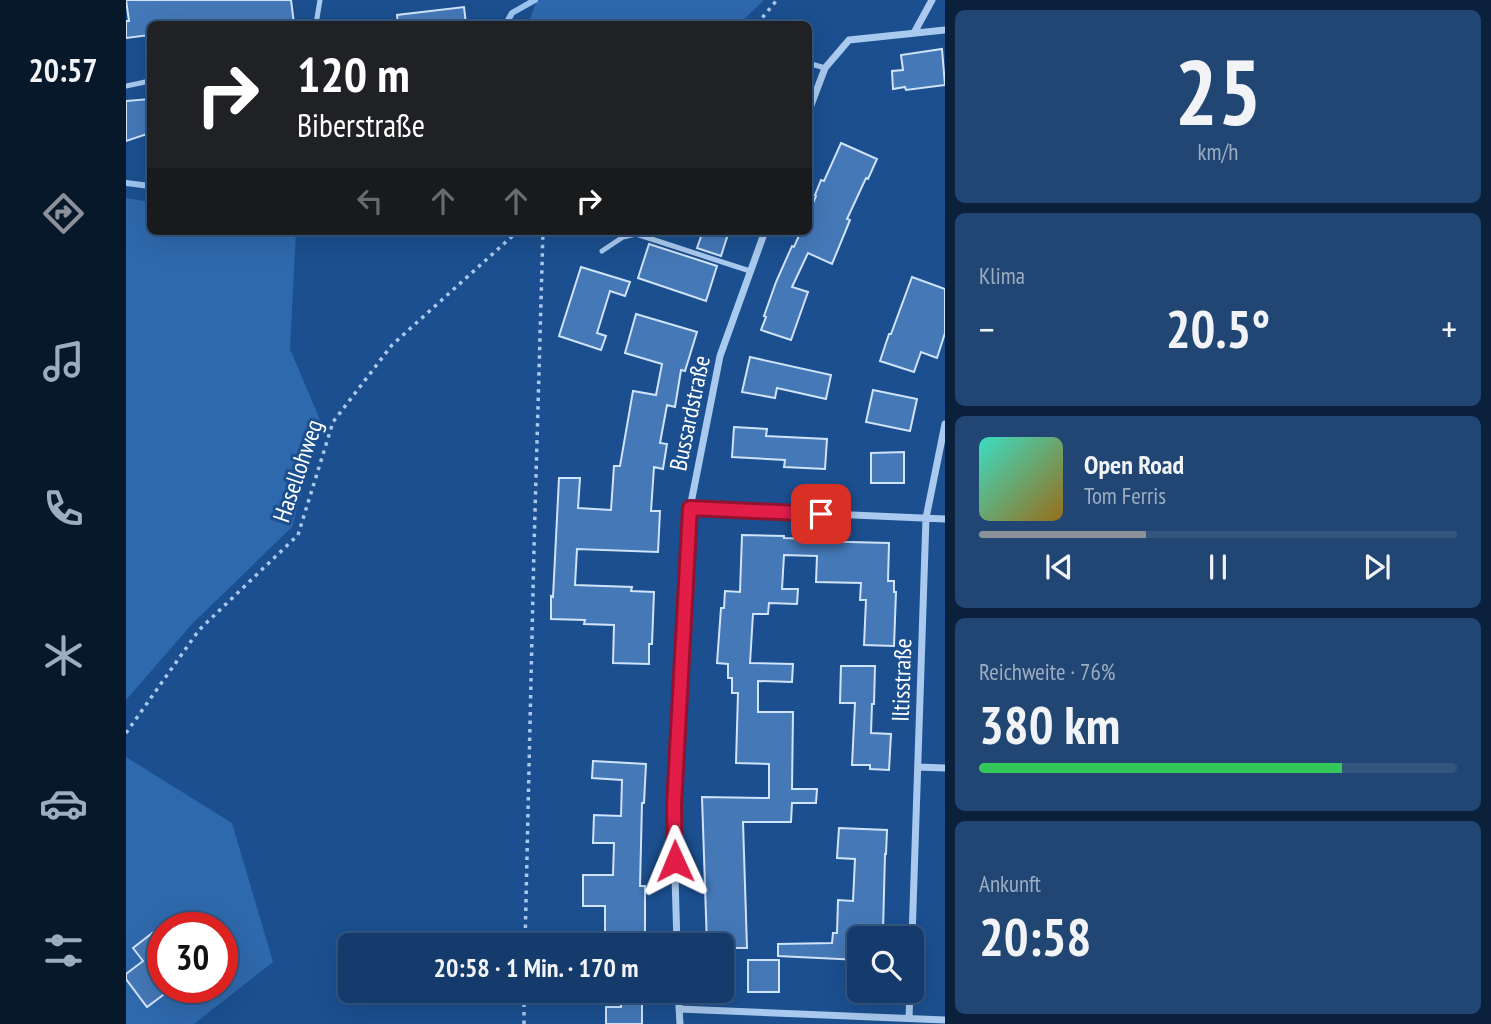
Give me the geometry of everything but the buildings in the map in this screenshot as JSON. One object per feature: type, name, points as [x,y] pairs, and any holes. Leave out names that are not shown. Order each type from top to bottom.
[{"type":"street","points":[[915,33],[932,0]]},
{"type":"street","points":[[812,102],[825,68],[849,40],[945,30]]},
{"type":"street","name":"Bussardstraße","points":[[677,933],[674,806],[690,508],[720,356],[764,235]]},
{"type":"street","name":"Iltisstraße","points":[[912,926],[926,518],[945,424]]},
{"type":"street","points":[[690,508],[945,519]]},
{"type":"street","points":[[918,767],[945,768]]},
{"type":"street","points":[[679,1003],[680,1024]]},
{"type":"street","points":[[909,1018],[910,1003]]},
{"type":"street","points":[[679,1009],[945,1020]]},
{"type":"lane","points":[[316,21],[320,0]]},
{"type":"lane","points":[[812,65],[825,68]]},
{"type":"lane","points":[[126,86],[147,82]]},
{"type":"lane","points":[[602,251],[623,237],[632,235]]},
{"type":"lane","points":[[639,235],[750,271]]},
{"type":"path","points":[[760,21],[777,0]]},
{"type":"path","name":"Hasellohweg","points":[[126,733],[200,630],[298,535],[333,422],[392,345],[514,235]]},
{"type":"path","points":[[525,933],[543,235]]},
{"type":"path","points":[[524,1003],[524,1024]]},
{"type":"shaded area","points":[[537,0],[764,0],[742,21],[529,21]]},
{"type":"shaded area","points":[[126,198],[147,202],[147,235],[296,235],[290,349],[321,422],[292,527],[192,624],[126,700]]},
{"type":"shaded area","points":[[126,757],[232,823],[273,962],[238,989],[238,912],[147,912],[147,1003],[221,1003],[194,1024],[126,1024]]},
{"type":"waterway","points":[[508,21],[512,13],[535,0]]},
{"type":"waterway","points":[[126,183],[147,186]]},
{"type":"route","points":[[675,861],[674,806],[690,508],[821,514]]}]
